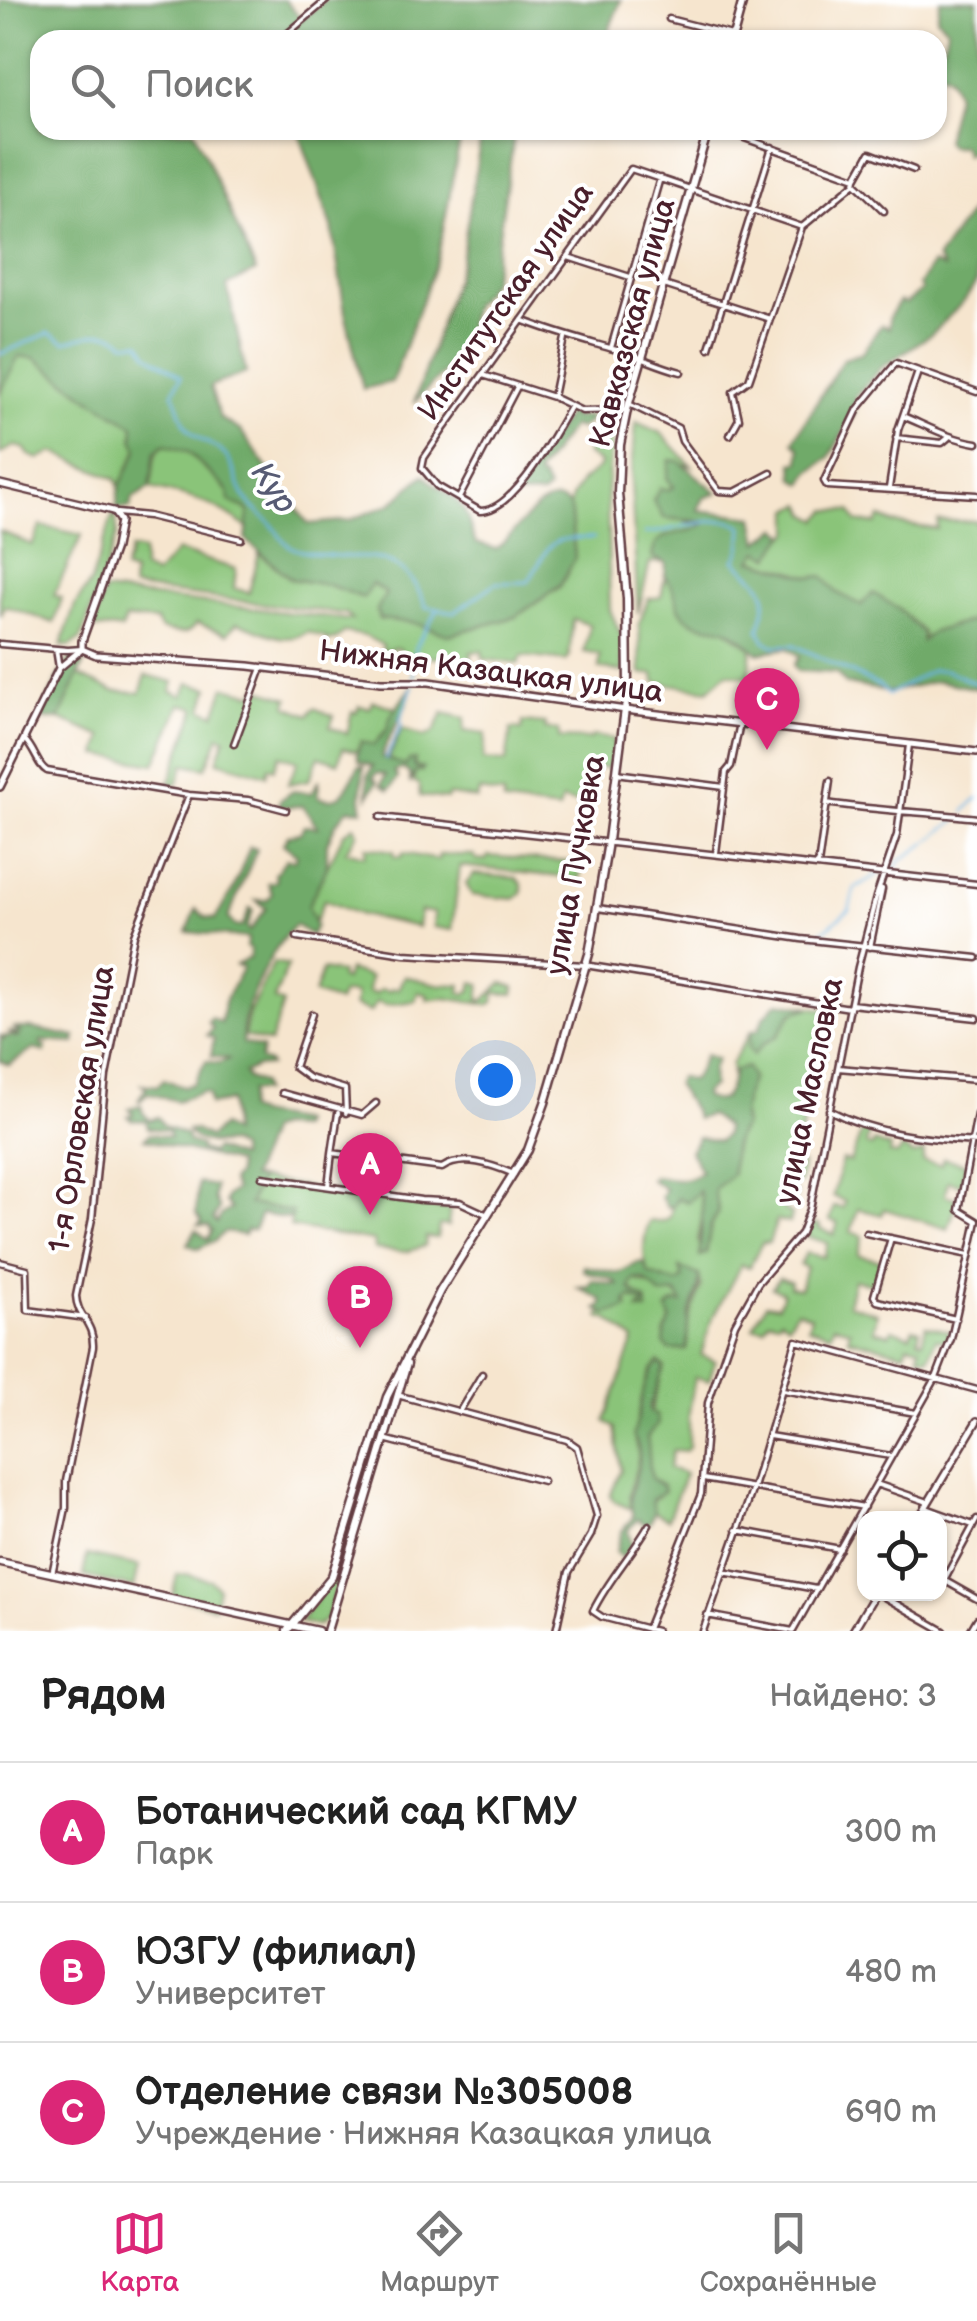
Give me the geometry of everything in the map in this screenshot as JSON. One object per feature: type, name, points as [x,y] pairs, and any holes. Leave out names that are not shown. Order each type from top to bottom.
[{"type":"main road","points":[[735,30],[743,0]]},
{"type":"main road","name":"Кавказская улица","points":[[624,710],[628,634],[619,458],[628,407],[705,140]]},
{"type":"main road","points":[[0,484],[117,513],[119,534],[82,648],[59,668],[0,787]]},
{"type":"main road","name":"Нижняя Казацкая улица","points":[[82,648],[96,655],[381,682],[430,682],[624,710],[977,752]]},
{"type":"main road","name":"улица Пучковка","points":[[290,1628],[334,1572],[368,1460],[412,1348],[442,1288],[514,1174],[541,1115],[586,966],[598,908],[624,710]]},
{"type":"main road","name":"улица Пучковка","points":[[327,1631],[396,1391]]},
{"type":"main road","points":[[924,1511],[974,1435],[977,1421]]},
{"type":"main road","points":[[368,1460],[376,1463]]},
{"type":"main road","points":[[0,1562],[290,1628],[318,1631]]},
{"type":"main road","points":[[853,1631],[872,1601]]},
{"type":"main road","points":[[259,1620],[279,1631]]},
{"type":"street","points":[[292,30],[327,0]]},
{"type":"street","points":[[669,18],[707,30]]},
{"type":"street","points":[[751,140],[856,181],[884,211]]},
{"type":"street","points":[[710,348],[772,147]]},
{"type":"street","points":[[730,435],[739,419],[734,392],[749,380],[802,227],[856,181],[868,154],[914,170]]},
{"type":"street","name":"Институтская улица","points":[[459,498],[437,486],[422,468],[424,458],[631,168],[802,227]]},
{"type":"street","points":[[611,348],[660,178]]},
{"type":"street","points":[[567,256],[630,277]]},
{"type":"street","points":[[664,286],[770,319]]},
{"type":"street","points":[[522,320],[681,372]]},
{"type":"street","points":[[554,397],[565,337]]},
{"type":"street","points":[[977,392],[896,362],[858,409],[824,481],[827,486],[977,495]]},
{"type":"street","points":[[888,491],[901,415],[918,372]]},
{"type":"street","points":[[482,375],[554,397],[582,412],[628,407],[678,428],[688,451],[719,491],[735,492],[770,473]]},
{"type":"street","points":[[517,388],[459,498],[484,512],[508,499],[570,408]]},
{"type":"street","points":[[901,415],[948,438],[977,444]]},
{"type":"street","points":[[896,438],[942,443],[948,438]]},
{"type":"street","points":[[117,513],[148,516],[241,539]]},
{"type":"street","name":"Нижняя Казацкая улица","points":[[0,644],[56,650],[82,648]]},
{"type":"street","points":[[56,650],[59,668]]},
{"type":"street","points":[[234,744],[262,668]]},
{"type":"street","points":[[716,853],[724,787],[740,723]]},
{"type":"street","points":[[25,740],[46,771],[189,795],[248,800],[286,810]]},
{"type":"street","name":"улица Масловка","points":[[647,1629],[695,1511],[703,1479],[708,1403],[728,1342],[750,1294],[806,1224],[863,947],[894,850],[909,743]]},
{"type":"street","points":[[616,773],[724,787]]},
{"type":"street","points":[[818,865],[830,782]]},
{"type":"street","name":"1-я Орловская улица","points":[[52,1574],[93,1347],[92,1329],[76,1302],[77,1279],[92,1219],[102,1103],[131,948],[189,795]]},
{"type":"street","points":[[827,803],[977,818]]},
{"type":"street","points":[[380,817],[977,884]]},
{"type":"street","name":"улица Масловка","points":[[870,947],[882,900],[881,888]]},
{"type":"street","points":[[598,908],[863,947],[977,958]]},
{"type":"street","points":[[297,937],[404,954],[586,966],[850,1006],[977,1018]]},
{"type":"street","points":[[312,1014],[294,1067],[304,1076],[345,1089],[346,1113]]},
{"type":"street","points":[[838,1068],[977,1080]]},
{"type":"street","points":[[282,1093],[346,1113],[365,1114],[376,1103]]},
{"type":"street","points":[[828,1110],[852,1122],[888,1132],[975,1142]]},
{"type":"street","points":[[328,1186],[338,1111]]},
{"type":"street","points":[[707,1615],[793,1631],[936,1378],[956,1320],[977,1221],[960,1212],[959,1206],[975,1142],[977,1114]]},
{"type":"street","points":[[332,1153],[442,1168],[457,1161],[514,1174]]},
{"type":"street","points":[[262,1176],[420,1200],[460,1202],[488,1216]]},
{"type":"street","points":[[866,1232],[969,1255]]},
{"type":"street","points":[[890,1238],[875,1299],[956,1320]]},
{"type":"street","name":"1-я Орловская улица","points":[[0,1262],[27,1269],[28,1310],[86,1318]]},
{"type":"street","points":[[703,1631],[753,1488],[796,1341],[977,1390]]},
{"type":"street","points":[[459,1412],[482,1374]]},
{"type":"street","points":[[781,1390],[916,1413]]},
{"type":"street","points":[[396,1391],[567,1440],[579,1451],[597,1516],[591,1535],[568,1572],[556,1631]]},
{"type":"street","points":[[768,1436],[892,1456]]},
{"type":"street","points":[[384,1439],[543,1480]]},
{"type":"street","points":[[703,1479],[864,1506]]},
{"type":"street","points":[[876,1484],[976,1522],[947,1571]]},
{"type":"street","points":[[648,1526],[604,1588],[593,1611],[602,1618],[656,1631]]},
{"type":"street","points":[[738,1530],[840,1549]]},
{"type":"street","points":[[721,1572],[816,1590]]},
{"type":"street","points":[[947,1582],[977,1599]]},
{"type":"street","points":[[890,1601],[944,1631]]},
{"type":"street","points":[[970,1631],[977,1619]]},
{"type":"green space","points":[[0,0],[285,0],[302,20],[325,0],[621,0],[609,30],[30,30],[30,140],[198,140],[256,271],[227,286],[246,373],[210,386],[220,418],[241,431],[308,524],[350,520],[391,504],[424,475],[460,504],[476,543],[496,549],[541,505],[560,500],[570,506],[575,558],[560,586],[515,617],[448,635],[415,623],[379,619],[377,610],[386,593],[372,584],[363,598],[329,585],[291,579],[246,540],[249,511],[229,501],[228,491],[188,452],[164,444],[155,452],[150,488],[133,498],[130,508],[116,509],[119,487],[138,449],[133,439],[134,426],[35,358],[19,356],[0,393]]},
{"type":"green space","points":[[940,0],[977,0],[977,145],[965,155],[963,146],[949,146],[945,141],[956,93],[947,75],[947,28],[937,18]]},
{"type":"green space","points":[[302,140],[460,140],[438,257],[392,382],[363,389],[345,313],[332,227]]},
{"type":"green space","points":[[480,140],[513,140],[492,281],[473,305],[464,339],[445,371],[414,403],[461,261]]},
{"type":"green space","points":[[977,202],[977,281],[965,300],[933,333],[881,368],[855,397],[855,413],[829,458],[810,472],[803,484],[794,478],[793,463],[800,461],[800,448],[793,441],[843,359],[862,353],[881,325],[889,328],[889,317],[900,301],[905,304],[922,290],[919,285],[932,264],[943,268],[937,258]]},
{"type":"green space","points":[[19,356],[35,358],[135,426],[138,449],[119,487],[116,479],[54,452],[39,459],[14,446],[0,454],[0,393]]},
{"type":"green space","points":[[569,412],[573,413],[572,418],[589,416],[590,421],[579,429],[572,426],[538,473],[548,490],[542,495],[517,496],[515,493]]},
{"type":"green space","points":[[636,422],[661,433],[692,466],[670,461],[675,487],[661,488],[687,522],[707,521],[699,528],[683,532],[666,563],[650,562],[638,613],[631,483]]},
{"type":"green space","points":[[606,430],[612,434],[607,493],[610,610],[622,637],[623,672],[599,668],[600,655],[584,652],[590,625],[573,619],[566,661],[522,656],[518,664],[483,659],[482,651],[471,652],[472,661],[423,656],[413,662],[410,654],[403,658],[401,650],[383,652],[382,645],[365,636],[344,632],[337,639],[326,641],[308,632],[281,637],[237,623],[227,634],[197,623],[181,633],[160,629],[156,621],[125,619],[122,629],[93,628],[104,591],[352,620],[347,614],[132,588],[133,573],[124,570],[131,549],[143,551],[143,569],[155,575],[177,551],[236,569],[234,588],[249,593],[259,553],[291,579],[329,585],[363,598],[371,584],[386,593],[377,610],[379,618],[415,623],[448,635],[515,617],[560,587],[575,558],[572,497],[581,482],[599,467],[600,463],[586,454],[595,432]]},
{"type":"green space","points":[[164,444],[188,452],[228,491],[230,501],[250,512],[247,528],[202,502],[150,488],[155,459]]},
{"type":"green space","points":[[670,460],[679,461],[718,493],[704,498],[698,510],[754,517],[759,542],[778,528],[786,534],[771,557],[759,551],[752,560],[811,577],[823,576],[836,592],[861,605],[873,593],[899,609],[922,633],[922,641],[932,632],[970,621],[977,626],[977,689],[938,681],[890,692],[846,684],[836,673],[797,671],[794,665],[800,656],[787,648],[758,653],[729,631],[690,620],[681,611],[665,575],[666,563],[652,557],[659,540],[706,522],[664,518],[653,500],[661,488],[674,487],[667,478]]},
{"type":"green space","points":[[803,504],[809,515],[819,520],[828,510],[851,511],[857,522],[876,524],[880,517],[893,523],[937,529],[938,521],[977,521],[977,626],[970,621],[932,632],[922,643],[922,632],[900,610],[873,594],[861,605],[836,592],[823,577],[751,559],[759,551],[771,556],[791,532],[791,509]]},
{"type":"green space","points":[[113,514],[117,535],[81,639],[61,646],[75,605],[91,582]]},
{"type":"green space","points":[[41,526],[82,535],[54,595],[62,598],[54,623],[5,606],[0,616],[0,531],[32,545]]},
{"type":"green space","points":[[665,575],[674,587],[681,611],[726,629],[752,648],[749,677],[727,673],[708,690],[655,682],[654,674],[641,674],[639,624],[648,599],[661,597]]},
{"type":"green space","points":[[84,655],[59,719],[42,719],[36,727],[62,669],[73,657]]},
{"type":"green space","points":[[78,675],[113,691],[140,693],[146,675],[174,682],[171,691],[183,696],[189,683],[209,688],[203,709],[215,714],[225,687],[255,694],[257,688],[289,698],[287,706],[309,715],[314,708],[334,716],[330,727],[347,734],[352,711],[356,713],[359,706],[370,708],[373,701],[396,708],[374,746],[359,745],[358,751],[343,748],[338,763],[319,756],[309,780],[288,784],[298,761],[280,755],[274,769],[269,767],[266,775],[217,761],[225,738],[219,736],[206,768],[184,764],[177,785],[169,784],[196,708],[181,704],[155,764],[98,755],[103,737],[59,719]]},
{"type":"green space","points":[[411,687],[382,757],[406,766],[415,759],[414,766],[423,768],[422,771],[416,771],[410,784],[410,774],[403,769],[394,771],[398,778],[389,790],[381,785],[386,775],[377,773],[373,777],[377,782],[368,797],[368,775],[373,766],[359,761],[361,741],[374,745]]},
{"type":"green space","points":[[443,713],[465,718],[464,731],[486,734],[483,760],[506,762],[511,729],[522,730],[523,722],[546,724],[545,729],[559,731],[559,738],[614,739],[611,768],[595,767],[590,814],[579,812],[579,804],[562,800],[559,810],[504,803],[503,795],[479,791],[477,799],[420,796],[419,784],[414,782],[415,771],[388,761],[402,728],[424,737],[434,732]]},
{"type":"green space","points":[[359,766],[364,766],[363,810],[348,809],[327,843],[327,867],[308,906],[316,926],[311,935],[295,925],[286,935],[259,981],[243,1030],[243,1043],[262,1048],[260,1060],[270,1066],[244,1073],[261,1083],[263,1092],[250,1091],[247,1110],[301,1122],[299,1128],[269,1130],[251,1178],[260,1179],[249,1204],[292,1212],[291,1219],[261,1214],[254,1230],[246,1230],[244,1235],[224,1232],[198,1249],[187,1244],[196,1230],[208,1239],[212,1231],[208,1226],[198,1225],[202,1221],[196,1214],[198,1183],[215,1186],[214,1198],[219,1209],[213,1219],[217,1223],[231,1209],[225,1203],[235,1190],[231,1181],[237,1174],[236,1163],[144,1139],[149,1134],[170,1137],[168,1131],[148,1128],[146,1121],[128,1116],[133,1114],[129,1108],[141,1105],[150,1120],[158,1117],[164,1126],[186,1135],[188,1142],[200,1146],[200,1150],[211,1153],[215,1149],[239,1158],[239,1149],[229,1143],[206,1142],[187,1131],[195,1130],[209,1137],[222,1126],[232,1133],[230,1101],[210,1105],[208,1094],[203,1092],[177,1101],[147,1093],[138,1100],[146,1087],[142,1084],[157,1086],[164,1079],[183,1087],[193,1084],[206,1061],[219,1063],[229,1059],[211,1056],[214,1038],[207,1035],[213,1028],[208,1022],[211,1018],[221,1023],[224,1002],[243,967],[236,965],[250,957],[248,938],[187,932],[196,909],[215,919],[233,890],[250,847],[257,849],[228,918],[242,927],[250,908],[250,931],[266,908],[256,900],[267,900],[272,894],[268,883],[276,881],[275,874],[286,859],[295,860],[297,855],[283,844],[288,835],[300,833],[304,826],[318,827],[303,806],[279,807],[279,801],[293,791],[312,793],[319,779],[318,796],[333,799],[344,792]]},
{"type":"green space","points":[[354,826],[358,833],[346,851],[365,856],[366,847],[394,851],[394,856],[401,857],[403,853],[438,860],[439,855],[474,855],[486,860],[488,856],[582,863],[580,879],[460,866],[452,930],[433,927],[434,913],[420,911],[418,927],[361,915],[324,900],[316,920],[309,914],[308,906],[344,833]]},
{"type":"green space","points":[[474,874],[516,878],[522,884],[522,893],[514,899],[472,895],[466,884]]},
{"type":"green space","points":[[274,962],[288,965],[274,1000],[283,1004],[270,1043],[244,1036],[249,1013]]},
{"type":"green space","points":[[322,970],[341,973],[340,978],[345,980],[348,970],[370,977],[368,992],[376,994],[380,989],[398,989],[404,976],[461,985],[460,992],[465,994],[473,982],[481,984],[479,1000],[483,1001],[503,983],[515,987],[514,994],[495,993],[489,1005],[444,998],[427,1000],[428,995],[418,992],[415,1001],[386,1005],[377,1002],[370,1012],[354,1006],[356,994],[342,993],[338,1002],[314,994]]},
{"type":"green space","points":[[778,1002],[811,1007],[792,1013],[777,1036],[753,1055],[748,1048],[751,1031],[758,1030]]},
{"type":"green space","points":[[811,1007],[831,1011],[829,1019],[824,1018],[818,1053],[826,1055],[824,1062],[818,1062],[810,1112],[806,1111],[795,1163],[802,1164],[800,1183],[792,1183],[790,1188],[797,1193],[794,1202],[788,1200],[784,1210],[792,1214],[789,1223],[777,1220],[769,1243],[762,1243],[749,1268],[741,1265],[712,1319],[701,1355],[715,1361],[709,1381],[695,1377],[689,1447],[686,1451],[673,1450],[669,1468],[685,1474],[668,1519],[654,1512],[651,1501],[660,1495],[662,1486],[652,1479],[647,1451],[652,1409],[664,1367],[658,1362],[652,1369],[633,1435],[638,1456],[630,1490],[631,1509],[610,1496],[621,1470],[615,1428],[605,1421],[634,1340],[601,1314],[628,1308],[628,1297],[644,1303],[639,1310],[647,1304],[630,1288],[633,1279],[682,1297],[665,1332],[688,1322],[701,1287],[699,1275],[683,1275],[681,1283],[677,1283],[649,1274],[644,1248],[649,1221],[664,1221],[670,1217],[674,1199],[698,1190],[704,1207],[698,1241],[706,1253],[711,1225],[719,1211],[712,1196],[719,1182],[732,1174],[734,1147],[744,1123],[742,1106],[752,1078],[735,1070],[732,1078],[731,1064],[751,1031],[748,1048],[777,1036],[792,1013]]},
{"type":"green space","points":[[14,1028],[76,1037],[75,1043],[41,1041],[45,1052],[34,1049],[9,1065],[0,1061],[0,1040],[4,1039],[0,1036],[21,1037],[8,1032],[20,1032]]},
{"type":"green space","points":[[705,1055],[717,1059],[712,1070],[713,1086],[704,1093],[705,1097],[723,1098],[735,1070],[747,1067],[752,1078],[744,1102],[743,1127],[733,1149],[732,1174],[715,1188],[719,1211],[711,1225],[706,1253],[700,1257],[699,1191],[688,1202],[678,1198],[672,1207],[667,1207],[661,1197],[665,1189],[650,1179],[685,1179],[696,1175],[701,1171],[690,1151],[698,1137],[719,1141],[725,1135],[725,1127],[710,1115],[696,1119],[675,1084],[679,1077],[694,1079]]},
{"type":"green space","points":[[862,1130],[869,1132],[866,1145],[872,1147],[874,1142],[891,1148],[890,1154],[897,1155],[903,1148],[913,1155],[924,1152],[923,1161],[941,1165],[943,1158],[966,1164],[962,1185],[948,1181],[945,1195],[958,1199],[948,1229],[884,1209],[882,1215],[858,1209],[851,1232],[863,1236],[858,1255],[882,1261],[876,1285],[854,1280],[848,1304],[877,1313],[874,1330],[890,1334],[892,1329],[910,1335],[913,1328],[920,1330],[918,1339],[922,1341],[926,1326],[949,1331],[947,1341],[936,1339],[929,1358],[919,1356],[920,1347],[908,1344],[905,1353],[848,1338],[850,1330],[833,1325],[831,1334],[808,1327],[811,1316],[797,1310],[788,1324],[781,1319],[769,1320],[764,1328],[753,1327],[766,1304],[778,1306],[783,1292],[772,1288],[779,1278],[800,1289],[806,1267],[800,1265],[806,1253],[824,1257],[828,1243],[805,1236],[813,1223],[834,1235],[838,1223],[830,1220],[834,1206],[843,1208],[845,1202],[833,1196],[842,1160],[850,1162]]},
{"type":"green space","points":[[260,1179],[450,1210],[448,1226],[439,1225],[437,1238],[426,1237],[425,1246],[406,1252],[375,1249],[374,1241],[290,1227],[292,1212],[248,1204]]},
{"type":"green space","points":[[640,1262],[649,1274],[677,1283],[683,1279],[680,1268],[699,1275],[686,1350],[670,1350],[664,1344],[671,1320],[667,1309],[673,1303],[682,1303],[677,1293],[661,1295],[644,1280],[633,1279],[630,1288],[646,1300],[647,1310],[638,1310],[644,1303],[631,1297],[626,1302],[628,1308],[606,1314],[597,1309],[602,1300],[578,1287],[589,1286],[592,1280],[618,1285],[612,1279],[583,1270],[584,1266],[618,1273]]},
{"type":"green space","points":[[659,1362],[664,1367],[649,1408],[657,1416],[658,1424],[647,1437],[652,1479],[664,1491],[652,1499],[654,1512],[650,1523],[638,1519],[628,1530],[632,1545],[622,1558],[616,1552],[622,1531],[633,1517],[631,1493],[639,1456],[633,1435],[648,1377]]},
{"type":"green space","points":[[372,1466],[327,1619],[318,1626],[299,1622],[334,1576],[367,1467]]},
{"type":"green space","points":[[87,1555],[139,1566],[134,1588],[83,1576]]},
{"type":"green space","points":[[177,1575],[211,1580],[218,1588],[214,1607],[172,1597]]},
{"type":"waterway","name":"Кур","points":[[0,354],[49,333],[65,342],[104,333],[125,343],[140,342],[148,354],[181,376],[173,393],[189,430],[225,455],[244,496],[288,545],[305,552],[393,564],[416,587],[426,607],[455,612],[496,583],[528,582],[547,550],[558,541],[594,538]]},
{"type":"waterway","name":"Кур","points":[[645,533],[710,521],[734,522],[743,527],[741,549],[735,560],[764,590],[759,630],[765,641],[774,646],[794,645],[881,687],[888,695],[932,670],[945,670],[977,684]]},
{"type":"waterway","points":[[413,678],[416,645],[438,610]]},
{"type":"waterway","points":[[386,758],[402,724],[400,720],[413,685]]},
{"type":"waterway","points":[[964,812],[977,798]]},
{"type":"waterway","points":[[886,871],[897,867],[901,859],[957,820]]},
{"type":"waterway","points":[[817,936],[849,910],[855,888],[880,873]]},
{"type":"place","name":"Отделение связи №305008","points":[[767,750]]},
{"type":"place","name":"Ботанический сад КГМУ","points":[[370,1215]]},
{"type":"place","name":"ЮЗГУ (филиал)","points":[[360,1348]]}]
